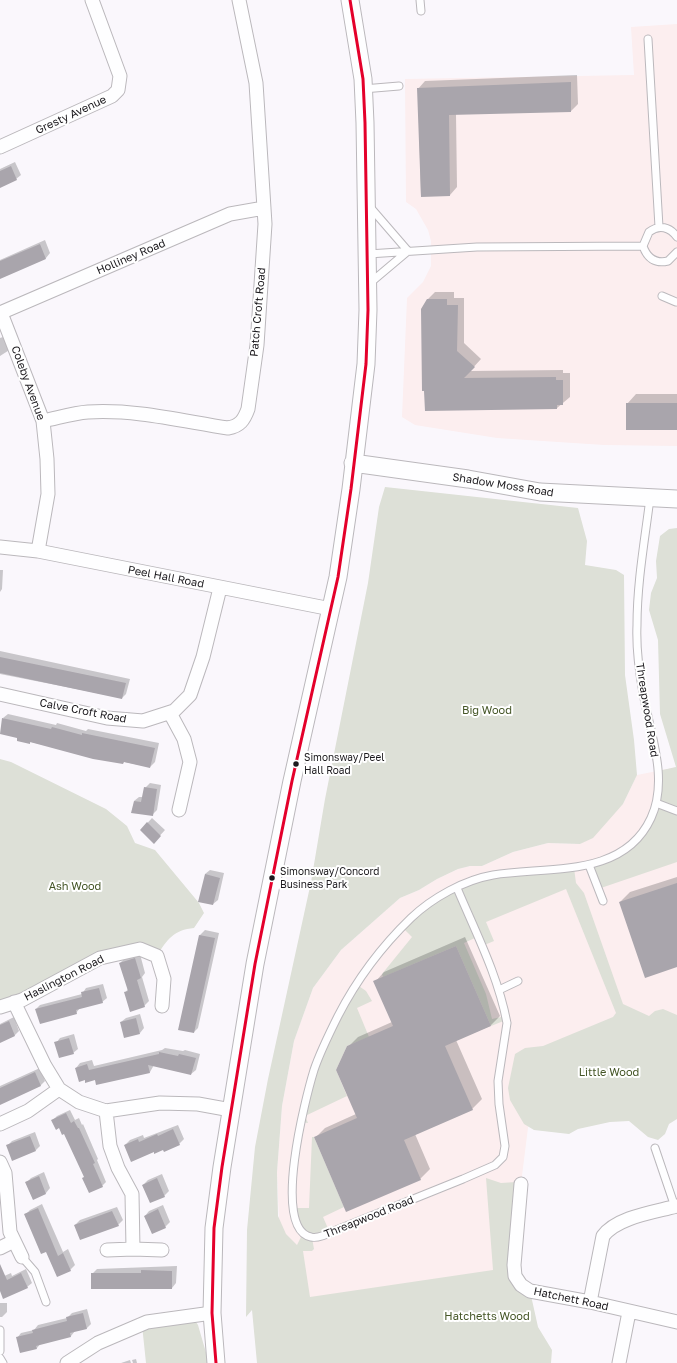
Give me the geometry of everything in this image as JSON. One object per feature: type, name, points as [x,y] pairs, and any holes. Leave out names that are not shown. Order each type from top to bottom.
[{"type":"street","name":"Gresty Avenue","points":[[0,148],[112,96],[118,90],[120,76],[92,0]]},
{"type":"street","name":"Patch Croft Road","points":[[43,421],[86,412],[110,412],[155,416],[228,428],[240,423],[244,419],[248,409],[257,345],[265,224],[256,83],[238,0]]},
{"type":"street","points":[[216,1363],[212,1313],[214,1228],[231,1110],[255,964],[292,781],[338,577],[366,364],[368,254],[363,89],[350,0]]},
{"type":"street","name":"Holliney Road","points":[[1,313],[230,214],[264,208]]},
{"type":"street","name":"Coleby Avenue","points":[[1,313],[43,421],[47,459],[48,494],[38,551]]},
{"type":"street","name":"Shadow Moss Road","points":[[354,463],[468,479],[540,492],[677,499]]},
{"type":"street","name":"Peel Hall Road","points":[[0,547],[38,551],[331,610]]},
{"type":"street","name":"Calve Croft Road","points":[[0,694],[107,718],[143,721],[174,711],[190,695],[202,657],[220,588]]},
{"type":"street","points":[[170,712],[184,739],[190,762],[179,810]]},
{"type":"street","name":"Haslington Road","points":[[0,1007],[14,1002],[100,958],[140,949],[157,956],[164,979],[162,1006]]},
{"type":"street","name":"Haslington Road","points":[[14,1002],[45,1066],[59,1089],[79,1102],[106,1111],[160,1103],[198,1104],[231,1110]]},
{"type":"street","points":[[0,1124],[28,1111],[59,1089]]},
{"type":"street","points":[[106,1111],[110,1146],[115,1161],[132,1194],[134,1249]]},
{"type":"street","points":[[0,1162],[5,1173],[10,1232],[22,1257]]},
{"type":"street","name":"Hatchett Road","points":[[521,1184],[514,1265],[515,1276],[521,1286],[530,1291],[590,1302],[677,1322]]},
{"type":"street","points":[[590,1302],[603,1236],[609,1229],[627,1220],[676,1207]]},
{"type":"street","points":[[0,1248],[14,1241]]},
{"type":"street","points":[[107,1250],[162,1250]]},
{"type":"street","points":[[619,1363],[629,1312]]},
{"type":"street","points":[[67,1363],[98,1343],[147,1322],[212,1313]]},
{"type":"lane","points":[[420,0],[421,11]]},
{"type":"lane","points":[[648,39],[659,227]]},
{"type":"lane","points":[[363,89],[400,86]]},
{"type":"lane","points":[[367,204],[408,251]]},
{"type":"lane","points":[[677,237],[669,229],[659,227],[649,232],[643,246],[647,256],[657,262],[668,261],[677,252]]},
{"type":"lane","points":[[368,254],[476,247],[643,246]]},
{"type":"lane","points":[[368,285],[408,251]]},
{"type":"lane","points":[[662,296],[676,302]]},
{"type":"lane","name":"Threapwood Road","points":[[457,888],[499,990],[507,1022],[498,1081],[499,1104],[505,1146],[503,1157],[495,1164],[463,1179],[340,1229],[317,1237],[307,1236],[296,1225],[293,1215],[294,1171],[299,1126],[313,1075],[325,1043],[356,984],[402,928],[427,906],[457,888],[492,875],[574,868],[609,859],[633,842],[643,831],[651,818],[656,802],[659,783],[642,690],[636,625],[650,497]]},
{"type":"lane","points":[[656,802],[677,811]]},
{"type":"lane","points":[[589,865],[603,901]]},
{"type":"lane","points":[[499,990],[518,981]]},
{"type":"lane","points":[[655,1148],[676,1207]]},
{"type":"lane","points":[[22,1257],[35,1272],[46,1302]]},
{"type":"lane","points":[[0,1330],[0,1351]]},
{"type":"lane","points":[[0,1358],[3,1363]]},
{"type":"shaded area","points":[[677,24],[677,446],[604,445],[497,438],[415,425],[402,417],[407,298],[423,282],[431,266],[431,241],[428,230],[416,209],[406,202],[405,79],[634,75],[631,27]]},
{"type":"shaded area","points":[[677,767],[677,1064],[530,1112],[521,1184],[490,1279],[287,1307],[279,1221],[277,1172],[282,1106],[294,1041],[313,988],[341,950],[400,898],[419,890],[458,869],[470,866],[482,866],[513,852],[548,843],[580,844],[623,804],[637,775]]},
{"type":"green space","name":"Big Wood","points":[[385,487],[578,508],[587,541],[585,565],[616,570],[624,575],[625,675],[637,775],[623,804],[593,838],[580,844],[548,843],[513,852],[482,866],[470,866],[458,869],[419,890],[400,898],[341,950],[313,988],[294,1041],[282,1106],[277,1172],[278,1216],[286,1234],[297,1245],[303,1233],[293,1208],[309,1208],[312,1137],[314,1137],[344,1207],[323,1217],[330,1233],[312,1238],[314,1249],[312,1251],[303,1251],[310,1297],[493,1270],[486,1178],[501,1183],[516,1182],[514,1265],[530,1291],[538,1327],[552,1350],[551,1363],[257,1363],[252,1310],[246,1317],[247,1230],[255,1147],[268,1079],[311,882],[325,799],[368,583],[379,507]]},
{"type":"green space","points":[[677,528],[677,862],[598,889],[589,865],[621,851],[651,818],[658,771],[676,767],[660,714],[658,640],[649,610],[651,593],[657,578],[656,561],[660,536],[669,529]]},
{"type":"green space","name":"Ash Wood","points":[[0,759],[11,762],[106,809],[127,826],[135,843],[155,850],[199,903],[204,913],[194,928],[181,931],[172,936],[157,956],[140,949],[100,958],[0,1007]]},
{"type":"green space","name":"Little Wood","points":[[574,868],[576,883],[584,893],[623,1004],[649,1016],[655,1011],[663,1009],[677,1015],[677,1119],[669,1124],[665,1134],[658,1140],[648,1137],[629,1121],[610,1122],[578,1129],[569,1134],[534,1130],[524,1124],[510,1100],[508,1088],[515,1054],[525,1048],[543,1046],[613,1017],[616,1013],[566,889],[486,922],[494,941],[482,946],[477,937],[464,943],[486,994],[492,1019],[506,1016],[506,1020],[491,1026],[456,946],[383,977],[382,974],[412,937],[402,927],[427,906],[480,878]]},
{"type":"green space","points":[[356,984],[366,991],[372,1001],[357,1008],[369,1037],[347,1046],[336,1070],[347,1096],[305,1116],[308,1123],[300,1122],[315,1069]]},
{"type":"green space","points":[[192,1316],[198,1325],[209,1363],[146,1363],[142,1325]]},
{"type":"building","points":[[571,82],[571,112],[449,115],[450,196],[421,197],[417,88]]},
{"type":"building","points":[[11,166],[17,180],[0,188],[0,171]]},
{"type":"building","points":[[40,244],[46,259],[0,279],[0,261]]},
{"type":"building","points":[[427,299],[447,299],[447,305],[458,305],[457,351],[475,367],[464,378],[556,377],[556,380],[563,380],[563,405],[557,405],[557,409],[425,411],[424,391],[422,391],[421,309]]},
{"type":"building","points":[[626,403],[677,403],[677,430],[626,430]]},
{"type":"building","points":[[0,657],[126,683],[122,699],[0,673]]},
{"type":"building","points":[[2,718],[51,729],[52,727],[82,735],[82,733],[155,748],[150,768],[124,762],[123,764],[93,759],[30,742],[30,744],[17,741],[17,738],[0,734]]},
{"type":"building","points":[[144,787],[157,789],[153,816],[131,813],[134,801],[141,802]]},
{"type":"building","points":[[147,822],[161,836],[154,844],[140,830]]},
{"type":"building","points":[[205,874],[220,878],[213,905],[198,902]]},
{"type":"building","points":[[677,883],[677,967],[645,978],[619,902]]},
{"type":"building","points":[[199,935],[215,938],[194,1033],[178,1030]]},
{"type":"building","points":[[456,946],[491,1026],[445,1046],[473,1110],[404,1140],[421,1180],[346,1212],[314,1137],[357,1118],[336,1070],[347,1046],[393,1026],[373,981]]},
{"type":"building","points":[[135,958],[141,978],[137,980],[145,1007],[130,1012],[124,992],[128,991],[119,963]]},
{"type":"building","points":[[99,988],[103,1003],[76,1010],[77,1014],[40,1024],[35,1009],[82,997],[81,992]]},
{"type":"building","points":[[136,1018],[140,1034],[124,1038],[120,1022]]},
{"type":"building","points":[[9,1021],[15,1036],[0,1043],[0,1025]]},
{"type":"building","points":[[69,1038],[74,1054],[59,1058],[54,1042]]},
{"type":"building","points":[[159,1052],[178,1056],[179,1054],[196,1058],[191,1075],[148,1065],[150,1073],[96,1085],[95,1080],[85,1083],[85,1080],[79,1082],[75,1068],[87,1064],[89,1070],[159,1054]]},
{"type":"building","points":[[35,1072],[41,1086],[0,1105],[0,1088]]},
{"type":"building","points":[[66,1113],[71,1123],[74,1121],[79,1128],[95,1163],[93,1164],[103,1187],[89,1193],[82,1178],[84,1177],[64,1134],[62,1135],[59,1128],[56,1130],[51,1120]]},
{"type":"building","points":[[173,1129],[180,1145],[164,1152],[163,1150],[154,1154],[154,1152],[131,1162],[124,1145],[138,1139],[139,1142],[157,1134],[158,1136]]},
{"type":"building","points":[[30,1136],[36,1151],[12,1161],[6,1145]]},
{"type":"building","points":[[39,1176],[46,1194],[33,1200],[25,1182]]},
{"type":"building","points":[[157,1178],[165,1197],[150,1203],[142,1185]]},
{"type":"building","points":[[38,1208],[58,1256],[63,1253],[71,1271],[57,1277],[46,1252],[41,1254],[24,1214]]},
{"type":"building","points":[[158,1209],[166,1228],[152,1234],[144,1216]]},
{"type":"building","points":[[112,1211],[119,1226],[80,1240],[74,1225]]},
{"type":"building","points":[[0,1264],[7,1280],[21,1273],[28,1288],[3,1299],[0,1291]]},
{"type":"building","points":[[141,1270],[172,1271],[172,1289],[91,1289],[91,1273],[141,1273]]},
{"type":"building","points":[[83,1313],[87,1329],[70,1333],[71,1337],[36,1346],[37,1349],[20,1353],[16,1337],[33,1333],[32,1330],[67,1321],[66,1317]]},
{"type":"transit line","points":[[216,1363],[212,1313],[214,1228],[222,1167],[255,964],[292,781],[338,577],[351,489],[366,364],[368,310],[365,123],[363,79],[350,0]]},
{"type":"place","name":"Simonsway/Peel Hall Road","points":[[296,764]]},
{"type":"place","name":"Simonsway/Concord Business Park","points":[[272,878]]},
{"type":"park label","name":"Hatchetts Wood","points":[[487,1317]]}]
